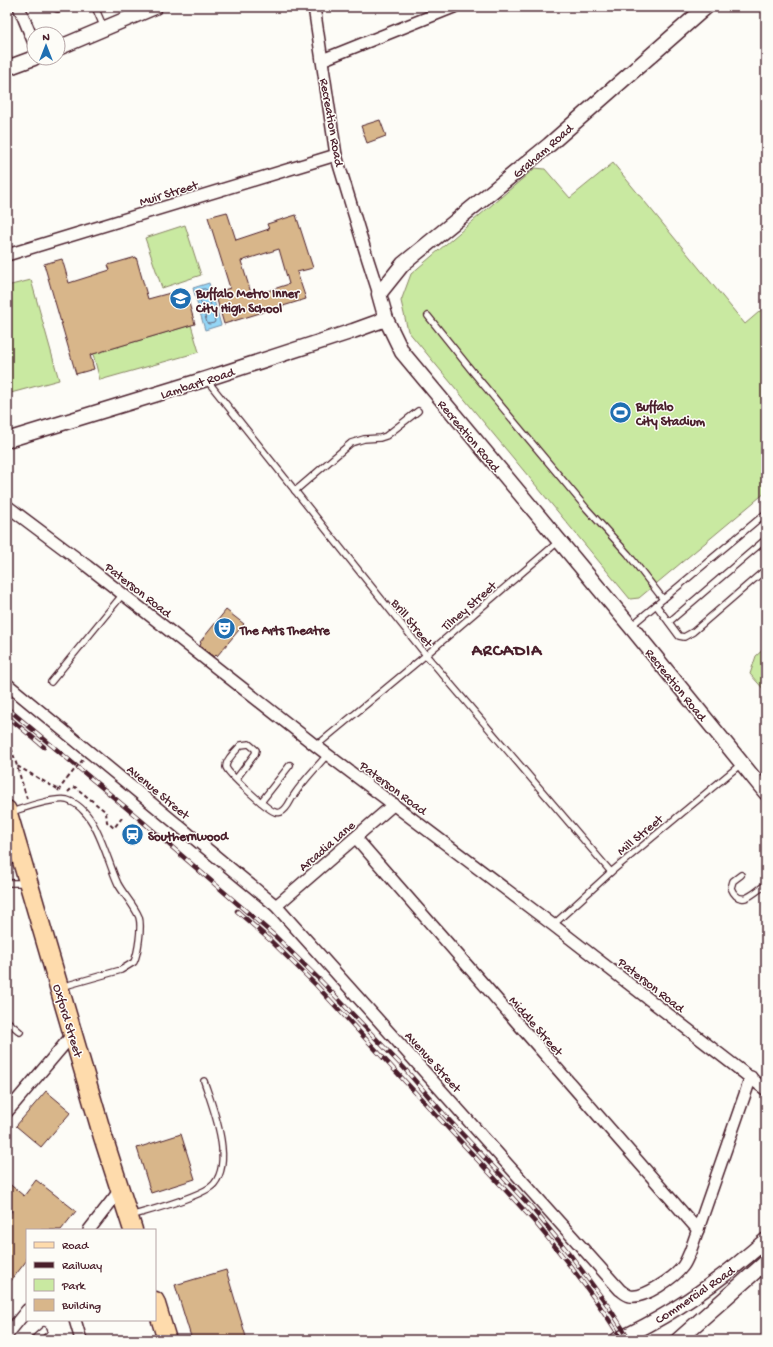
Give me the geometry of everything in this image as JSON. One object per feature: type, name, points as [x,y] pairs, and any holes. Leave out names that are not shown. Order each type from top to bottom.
[{"type":"main road","name":"Oxford Street","points":[[7,812],[131,1224]]},
{"type":"main road","points":[[156,1304],[168,1340]]},
{"type":"street","points":[[19,7],[27,26]]},
{"type":"street","points":[[66,45],[155,7]]},
{"type":"street","name":"Recreation Road","points":[[314,7],[336,155],[386,319],[402,352],[631,627],[766,793]]},
{"type":"street","points":[[322,60],[454,7]]},
{"type":"street","name":"Graham Road","points":[[379,294],[403,264],[549,145],[706,7]]},
{"type":"street","points":[[7,68],[26,61]]},
{"type":"street","name":"Muir Street","points":[[7,255],[336,155]]},
{"type":"street","name":"Lambart Road","points":[[7,440],[206,379],[353,332],[386,319]]},
{"type":"street","name":"Paterson Road","points":[[7,506],[123,594],[327,755],[553,925],[766,1090]]},
{"type":"street","name":"Avenue Street","points":[[7,684],[276,906],[625,1294],[630,1296],[638,1296],[647,1293],[672,1277],[683,1266],[698,1230],[751,1077]]},
{"type":"street","name":"Arcadia Lane","points":[[276,906],[394,804]]},
{"type":"street","name":"Middle Street","points":[[356,838],[698,1230]]},
{"type":"street","points":[[7,1112],[73,1034]]},
{"type":"street","points":[[91,1229],[120,1190]]},
{"type":"street","name":"Commercial Road","points":[[617,1340],[641,1329],[706,1288],[744,1260],[766,1240]]},
{"type":"street","name":"Commercial Road","points":[[678,1340],[766,1262]]},
{"type":"street","points":[[7,1335],[26,1311]]},
{"type":"street","points":[[75,1321],[81,1340]]},
{"type":"lane","points":[[53,7],[57,9],[66,7]]},
{"type":"lane","points":[[95,7],[104,29]]},
{"type":"lane","points":[[428,316],[586,509],[628,554],[663,599]]},
{"type":"lane","name":"Brill Street","points":[[206,379],[426,655],[611,872]]},
{"type":"lane","points":[[295,491],[351,443],[364,439],[386,436],[418,410]]},
{"type":"lane","points":[[631,627],[766,513]]},
{"type":"lane","points":[[669,622],[766,539]]},
{"type":"lane","name":"Tilney Street","points":[[316,746],[560,541]]},
{"type":"lane","points":[[656,605],[679,636],[684,637],[689,635],[766,569]]},
{"type":"lane","points":[[51,682],[123,594]]},
{"type":"lane","points":[[236,779],[255,754],[256,750],[249,744],[241,745],[228,761],[226,766],[227,770],[236,779],[261,802],[275,812],[281,812],[286,809],[295,794],[327,755]]},
{"type":"lane","name":"Mill Street","points":[[553,925],[611,872],[742,764]]},
{"type":"lane","points":[[261,802],[290,765]]},
{"type":"lane","points":[[7,812],[51,801],[67,800],[78,806],[86,813],[95,826],[118,885],[139,919],[139,948],[134,962],[121,970],[59,988]]},
{"type":"lane","points":[[741,875],[734,881],[731,888],[734,895],[740,898],[748,898],[766,884]]},
{"type":"lane","points":[[7,883],[28,883]]},
{"type":"lane","points":[[7,1020],[20,1032]]},
{"type":"lane","points":[[131,1224],[196,1195],[213,1185],[220,1172],[222,1152],[220,1131],[204,1081]]},
{"type":"lane","points":[[33,1340],[44,1330]]},
{"type":"path","points":[[7,734],[30,807]]},
{"type":"path","points":[[59,790],[85,757]]},
{"type":"path","points":[[17,766],[64,793],[75,787],[106,812],[107,822],[114,828],[122,818]]},
{"type":"green space","name":"Buffalo City Stadium","points":[[613,163],[745,324],[766,306],[766,492],[639,598],[630,599],[408,331],[401,301],[411,274],[535,168],[545,169],[570,198]]},
{"type":"green space","points":[[185,225],[201,275],[162,288],[145,238]]},
{"type":"green space","points":[[31,280],[59,380],[7,394],[7,286]]},
{"type":"green space","points":[[191,325],[199,352],[100,380],[93,354]]},
{"type":"green space","points":[[766,647],[766,692],[750,674],[756,656]]},
{"type":"water","points":[[209,283],[221,325],[205,330],[193,288]]},
{"type":"building","points":[[380,120],[386,136],[367,143],[361,126]]},
{"type":"building","points":[[227,212],[236,240],[269,229],[267,224],[296,215],[313,268],[297,272],[306,299],[224,324],[215,293],[230,288],[208,217]],"holes":[[[279,249],[289,284],[252,296],[241,261]]]},
{"type":"building","points":[[136,257],[148,299],[185,289],[195,324],[90,355],[94,369],[76,374],[44,264],[62,259],[69,283],[110,270],[108,265]]},
{"type":"building","name":"The Arts Theatre","points":[[226,610],[244,624],[217,656],[216,655],[214,657],[200,646],[200,642]]},
{"type":"building","points":[[46,1091],[71,1112],[41,1147],[16,1126]]},
{"type":"building","points":[[181,1134],[195,1179],[151,1193],[137,1148]]},
{"type":"building","points":[[36,1180],[76,1211],[62,1229],[26,1229],[26,1261],[7,1286],[7,1217],[12,1211],[7,1207],[7,1182],[24,1196]]},
{"type":"building","points":[[226,1270],[247,1340],[192,1340],[175,1285]]},
{"type":"railway","points":[[7,708],[136,816],[275,936],[321,981],[404,1068],[449,1120],[532,1208],[572,1257],[608,1306],[630,1340]]},
{"type":"railway","points":[[7,716],[44,747]]},
{"type":"railway","points":[[237,911],[270,940],[316,985],[534,1221],[580,1279],[622,1340]]},
{"type":"place","name":"Buffalo Metro Inner City High School","points":[[180,299]]},
{"type":"place","name":"Buffalo City Stadium","points":[[620,412]]},
{"type":"place","name":"The Arts Theatre","points":[[225,629]]},
{"type":"place","name":"Southernwood","points":[[133,835]]},
{"type":"district","name":"ARCADIA","points":[[507,649]]}]
